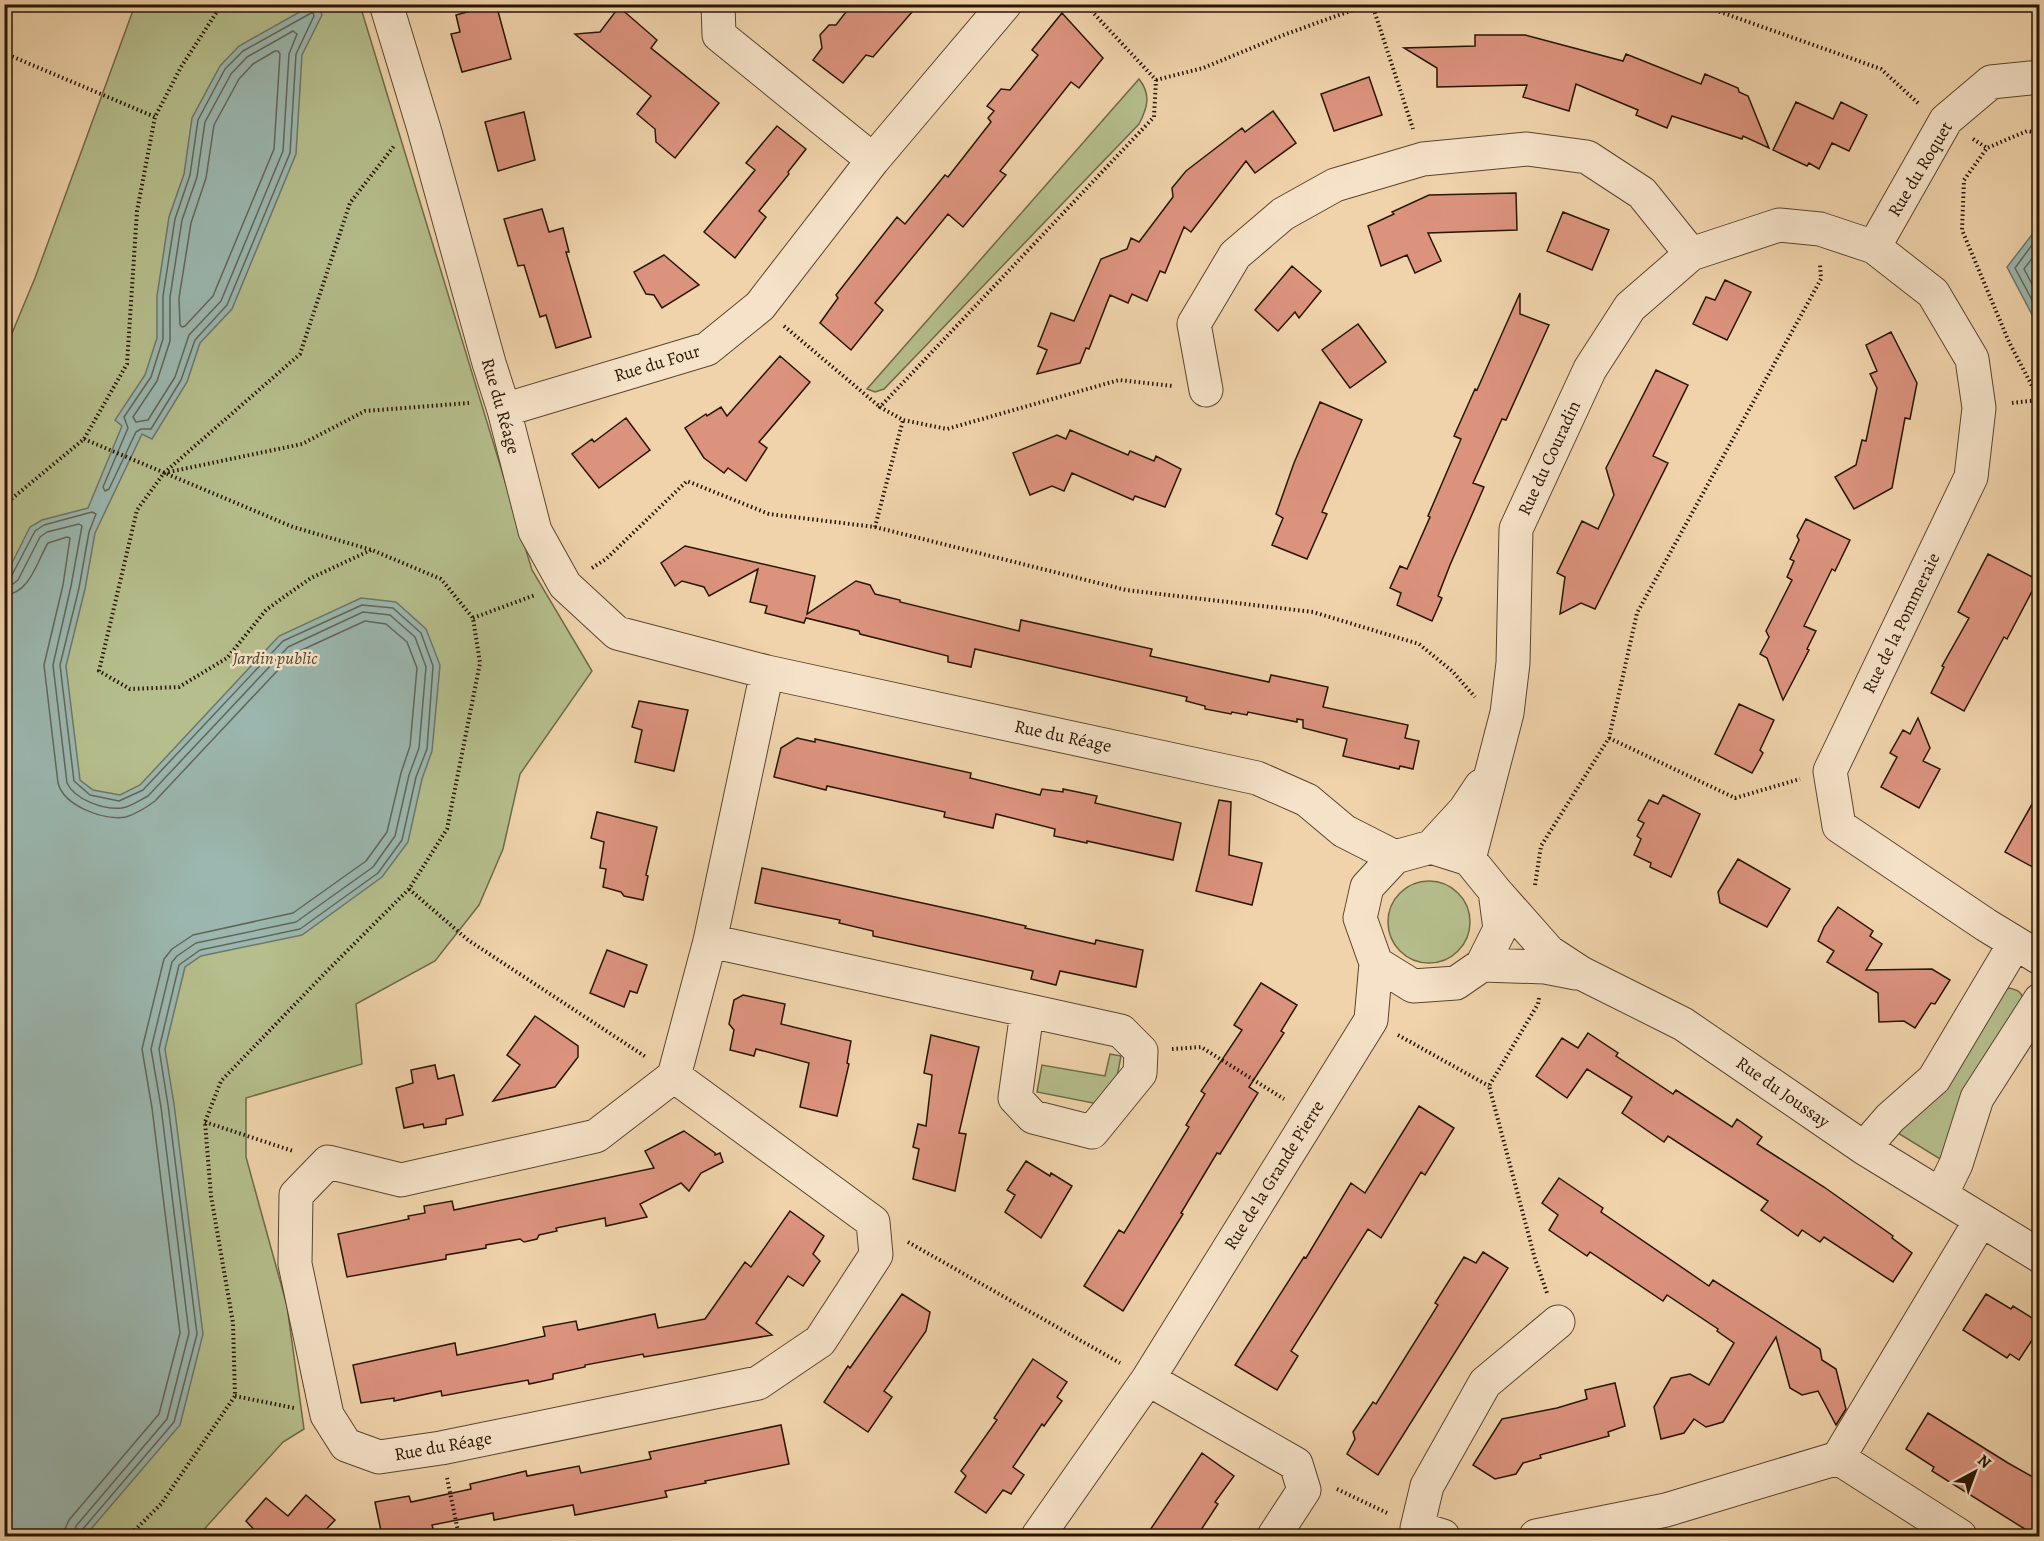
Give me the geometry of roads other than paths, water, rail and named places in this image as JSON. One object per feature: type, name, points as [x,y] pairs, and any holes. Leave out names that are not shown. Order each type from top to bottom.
[{"type":"street","name":"Rue du Réage","points":[[386,4],[504,410],[535,531],[566,586],[617,633],[767,672],[1257,778],[1307,800],[1344,831]]},
{"type":"street","points":[[718,4],[719,35],[873,160]]},
{"type":"street","name":"Rue du Four","points":[[504,410],[707,349],[760,306],[873,160],[1005,4]]},
{"type":"street","name":"Rue du Roquet","points":[[1874,247],[1946,120],[1991,82],[2040,77]]},
{"type":"street","points":[[1206,390],[1194,324],[1235,255],[1283,214],[1335,185],[1423,159],[1527,149],[1587,157],[1642,193],[1691,254]]},
{"type":"street","name":"Rue du Couradin","points":[[1490,772],[1507,713],[1513,663],[1516,529],[1590,369],[1630,307],[1691,254],[1779,225],[1820,229],[1874,247]]},
{"type":"street","name":"Rue de la Pommeraie","points":[[1874,247],[1933,293],[1972,359],[1979,408],[1971,477],[1830,771],[1839,826],[2027,951]]},
{"type":"street","points":[[674,1076],[710,941],[767,672]]},
{"type":"street","points":[[1413,986],[1376,963],[1360,918],[1367,887],[1395,857],[1431,847],[1465,810],[1490,772]]},
{"type":"street","points":[[1469,859],[1490,772]]},
{"type":"street","points":[[1344,831],[1395,857]]},
{"type":"street","points":[[1344,831],[1367,887]]},
{"type":"street","points":[[1371,1020],[1413,986],[1456,983],[1482,965],[1500,929],[1495,891],[1469,859],[1431,847]]},
{"type":"street","name":"Rue du Joussay","points":[[1495,891],[1549,952],[1581,974],[1683,1024],[1864,1148],[2040,1256]]},
{"type":"street","points":[[710,941],[1121,1031],[1141,1051],[1140,1073],[1092,1132],[1033,1118],[1015,1098],[1028,1012]]},
{"type":"street","points":[[1864,1148],[1890,1118],[1934,1079],[2027,951]]},
{"type":"street","name":"Rue de la Grande Pierre","points":[[1038,1536],[1148,1379],[1371,1020],[1376,963]]},
{"type":"street","name":"Rue du Joussay","points":[[1482,965],[1545,967],[1581,974]]},
{"type":"street","points":[[1941,1195],[1956,1164],[1977,1098],[2040,1000]]},
{"type":"street","name":"Rue du Réage","points":[[674,1076],[873,1222],[876,1255],[820,1341],[758,1383],[441,1448],[379,1457],[346,1445],[327,1415],[295,1264],[297,1195],[328,1162],[401,1180],[596,1136],[674,1076]]},
{"type":"street","points":[[1536,1536],[1669,1523],[1838,1458],[1981,1220]]},
{"type":"street","points":[[1430,1532],[1427,1486],[1485,1383],[1558,1322]]},
{"type":"street","points":[[1148,1379],[1296,1464],[1304,1490],[1274,1536]]},
{"type":"street","points":[[1838,1458],[1960,1536]]},
{"type":"water","points":[[312,5],[318,5],[322,15],[302,55],[296,154],[232,309],[200,343],[187,382],[152,439],[142,434],[95,533],[85,589],[66,666],[80,780],[93,790],[120,795],[140,785],[279,636],[361,598],[396,602],[426,629],[440,665],[432,751],[422,779],[408,842],[382,877],[302,935],[201,956],[185,967],[165,1049],[203,1334],[180,1425],[85,1536],[5,1536],[5,577],[30,527],[42,520],[88,508],[122,426],[115,420],[145,375],[157,338],[157,296],[169,217],[184,174],[192,118],[220,66],[239,46]]},
{"type":"water","points":[[2034,232],[2039,236],[2039,328],[2007,267]]},
{"type":"park label","name":"Jardin public","points":[[275,658]]}]
